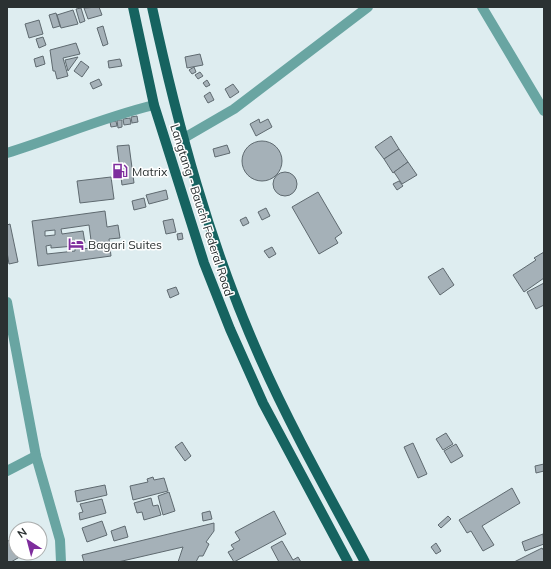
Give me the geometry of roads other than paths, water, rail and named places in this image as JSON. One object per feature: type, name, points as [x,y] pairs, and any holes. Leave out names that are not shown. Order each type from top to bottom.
[{"type":"main road","name":"Langtang - Bauchi Federal Road","points":[[133,7],[154,105],[204,262],[230,329],[273,422],[348,562]]},
{"type":"main road","name":"Langtang - Bauchi Federal Road","points":[[152,7],[168,79],[184,138],[211,231],[236,300],[260,358],[290,421],[365,562]]},
{"type":"street","points":[[184,138],[234,109],[368,7]]},
{"type":"street","points":[[482,7],[544,111]]},
{"type":"street","points":[[7,153],[46,141],[121,113],[154,105]]},
{"type":"street","points":[[7,302],[36,456],[60,540],[61,562]]},
{"type":"street","points":[[7,471],[36,456]]},
{"type":"place","name":"Matrix","points":[[120,171]]},
{"type":"place","name":"Bagari Suites","points":[[76,244]]}]
